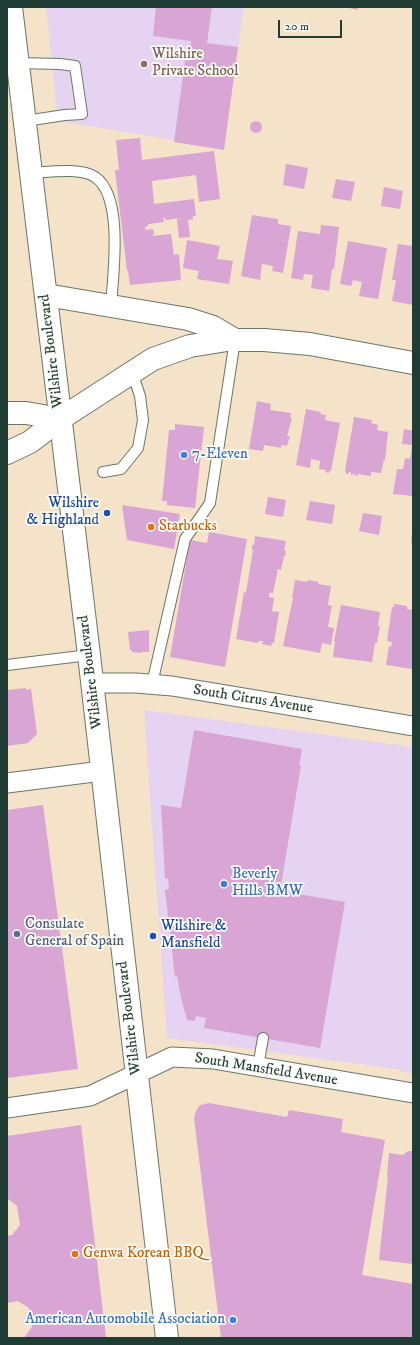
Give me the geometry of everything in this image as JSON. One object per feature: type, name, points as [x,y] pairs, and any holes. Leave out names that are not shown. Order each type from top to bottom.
[{"type":"main road","name":"Wilshire Boulevard","points":[[10,11],[25,121],[89,655],[167,1338]]},
{"type":"main road","points":[[46,295],[188,319],[213,327],[235,340]]},
{"type":"main road","points":[[7,453],[30,442],[60,419],[153,359],[190,346],[235,340],[264,340],[310,344],[413,363]]},
{"type":"main road","points":[[7,413],[26,412],[60,419]]},
{"type":"street","name":"South Citrus Avenue","points":[[92,683],[136,683],[172,686],[413,726]]},
{"type":"street","points":[[7,783],[102,771]]},
{"type":"street","name":"South Mansfield Avenue","points":[[7,1108],[90,1096],[172,1057],[213,1059],[413,1093]]},
{"type":"lane","points":[[18,64],[60,64],[75,66],[82,114],[25,121]]},
{"type":"lane","points":[[31,173],[84,172],[95,176],[103,184],[109,197],[114,215],[115,257],[111,306]]},
{"type":"lane","points":[[152,684],[185,539],[210,503],[235,340]]},
{"type":"lane","points":[[102,472],[120,469],[138,448],[143,420],[140,396],[132,372]]},
{"type":"lane","points":[[7,665],[89,655]]},
{"type":"lane","points":[[258,1067],[263,1038]]},
{"type":"shaded area","name":"Wilshire Private School","points":[[46,7],[244,7],[223,148],[58,121]]},
{"type":"shaded area","name":"Beverly Hills BMW","points":[[144,710],[413,747],[413,1075],[397,1069],[167,1038]]},
{"type":"building","points":[[156,7],[212,7],[207,43],[238,47],[224,150],[174,142],[185,60],[189,61],[191,41],[153,36]]},
{"type":"building","points":[[344,7],[358,7],[358,10]]},
{"type":"building","points":[[254,121],[258,121],[262,127],[258,133],[254,133],[250,129],[250,125]]},
{"type":"building","points":[[140,138],[142,160],[214,151],[220,199],[199,202],[196,175],[152,181],[154,204],[194,199],[196,216],[193,216],[193,219],[188,220],[190,237],[179,238],[177,219],[180,218],[166,220],[163,218],[164,222],[148,224],[148,226],[145,227],[145,230],[153,229],[154,234],[152,236],[171,234],[174,255],[179,254],[181,280],[130,285],[115,170],[119,170],[116,140]]},
{"type":"building","points":[[286,164],[308,168],[304,189],[283,185]]},
{"type":"building","points":[[336,179],[355,182],[351,201],[332,198]]},
{"type":"building","points":[[384,187],[403,191],[400,209],[381,206]]},
{"type":"building","points":[[252,215],[278,219],[278,224],[291,226],[283,273],[272,271],[273,266],[262,264],[260,280],[241,276]]},
{"type":"building","points":[[321,225],[339,227],[334,269],[332,269],[329,291],[311,288],[313,275],[304,274],[303,280],[291,278],[298,231],[320,234]]},
{"type":"building","points":[[187,240],[220,246],[217,259],[233,261],[229,284],[197,279],[199,271],[183,268]]},
{"type":"building","points":[[348,241],[387,248],[378,299],[359,296],[362,282],[353,280],[351,286],[340,284]]},
{"type":"building","points":[[398,244],[413,246],[413,305],[392,301],[396,280],[392,280]]},
{"type":"building","points":[[257,401],[271,404],[270,410],[291,413],[290,418],[292,418],[287,436],[290,436],[287,446],[281,445],[281,448],[264,445],[263,451],[249,449]]},
{"type":"building","points":[[306,409],[321,412],[320,414],[326,415],[325,420],[340,423],[331,471],[330,470],[329,473],[325,472],[326,470],[319,469],[320,461],[311,459],[310,468],[296,465]]},
{"type":"building","points":[[354,417],[372,420],[371,423],[378,425],[377,430],[388,432],[385,460],[381,473],[371,472],[371,476],[358,474],[358,476],[354,475],[355,474],[353,473],[353,475],[351,475],[351,472],[346,474],[345,471]]},
{"type":"building","name":"7-Eleven","points":[[175,424],[204,427],[195,508],[167,505],[167,501],[162,501],[169,430],[175,430]]},
{"type":"building","points":[[404,429],[413,431],[413,496],[393,494],[397,469],[403,469],[405,458],[410,459],[412,445],[402,444]]},
{"type":"building","points":[[268,497],[286,500],[283,517],[265,514]]},
{"type":"building","points":[[310,501],[335,505],[332,524],[306,520]]},
{"type":"building","name":"Starbucks","points":[[122,505],[180,514],[174,549],[127,540]]},
{"type":"building","points":[[363,513],[382,516],[379,535],[359,531]]},
{"type":"building","points":[[209,532],[247,539],[225,667],[170,657],[190,540],[207,543]]},
{"type":"building","points":[[412,533],[413,543],[411,543]]},
{"type":"building","points":[[255,536],[286,541],[284,550],[286,551],[285,557],[284,556],[281,570],[278,569],[273,593],[269,593],[269,597],[274,598],[272,611],[279,612],[274,643],[272,643],[271,646],[262,644],[263,641],[259,641],[258,643],[236,639],[244,592],[246,593],[253,550],[252,545],[254,545]]},
{"type":"building","points":[[295,580],[307,582],[308,580],[319,582],[318,584],[331,586],[328,605],[332,606],[328,627],[334,628],[331,645],[322,643],[320,653],[283,646],[293,598]]},
{"type":"building","points":[[394,604],[407,606],[407,609],[413,610],[412,669],[386,665],[389,646],[391,647],[392,642],[387,641],[392,607],[394,607]]},
{"type":"building","points":[[341,605],[380,612],[378,626],[380,626],[372,662],[333,657],[334,641]]},
{"type":"building","points":[[149,630],[149,652],[132,652],[132,650],[130,650],[128,632]]},
{"type":"building","points":[[26,688],[26,690],[31,689],[37,734],[28,743],[7,746],[7,690]]},
{"type":"building","name":"Beverly Hills BMW","points":[[194,730],[302,749],[299,765],[301,765],[280,891],[345,902],[320,1048],[204,1028],[206,1018],[196,1016],[195,1021],[187,1020],[177,976],[175,977],[165,890],[169,889],[168,878],[165,879],[161,805],[181,808]]},
{"type":"building","points":[[43,805],[78,1069],[7,1078],[7,810]]},
{"type":"building","points":[[209,1103],[287,1117],[289,1110],[343,1119],[341,1132],[385,1140],[362,1275],[413,1284],[413,1338],[221,1338],[194,1118],[200,1105]]},
{"type":"building","points":[[81,1125],[106,1338],[24,1338],[32,1327],[29,1308],[18,1301],[7,1303],[7,1236],[12,1235],[20,1225],[17,1206],[7,1198],[7,1136]]},
{"type":"building","points":[[408,1151],[413,1151],[413,1264],[379,1260],[388,1177],[389,1153],[403,1155]]},
{"type":"place","name":"Wilshire Private School","points":[[144,64]]},
{"type":"place","name":"7-Eleven","points":[[184,455]]},
{"type":"place","name":"Wilshire & Highland","points":[[107,513]]},
{"type":"place","name":"Starbucks","points":[[151,527]]},
{"type":"place","name":"Beverly Hills BMW","points":[[224,884]]},
{"type":"place","name":"Consulate General of Spain","points":[[17,934]]},
{"type":"place","name":"Wilshire & Mansfield","points":[[153,936]]},
{"type":"place","name":"Genwa Korean BBQ","points":[[75,1254]]},
{"type":"place","name":"American Automobile Association","points":[[233,1320]]}]
